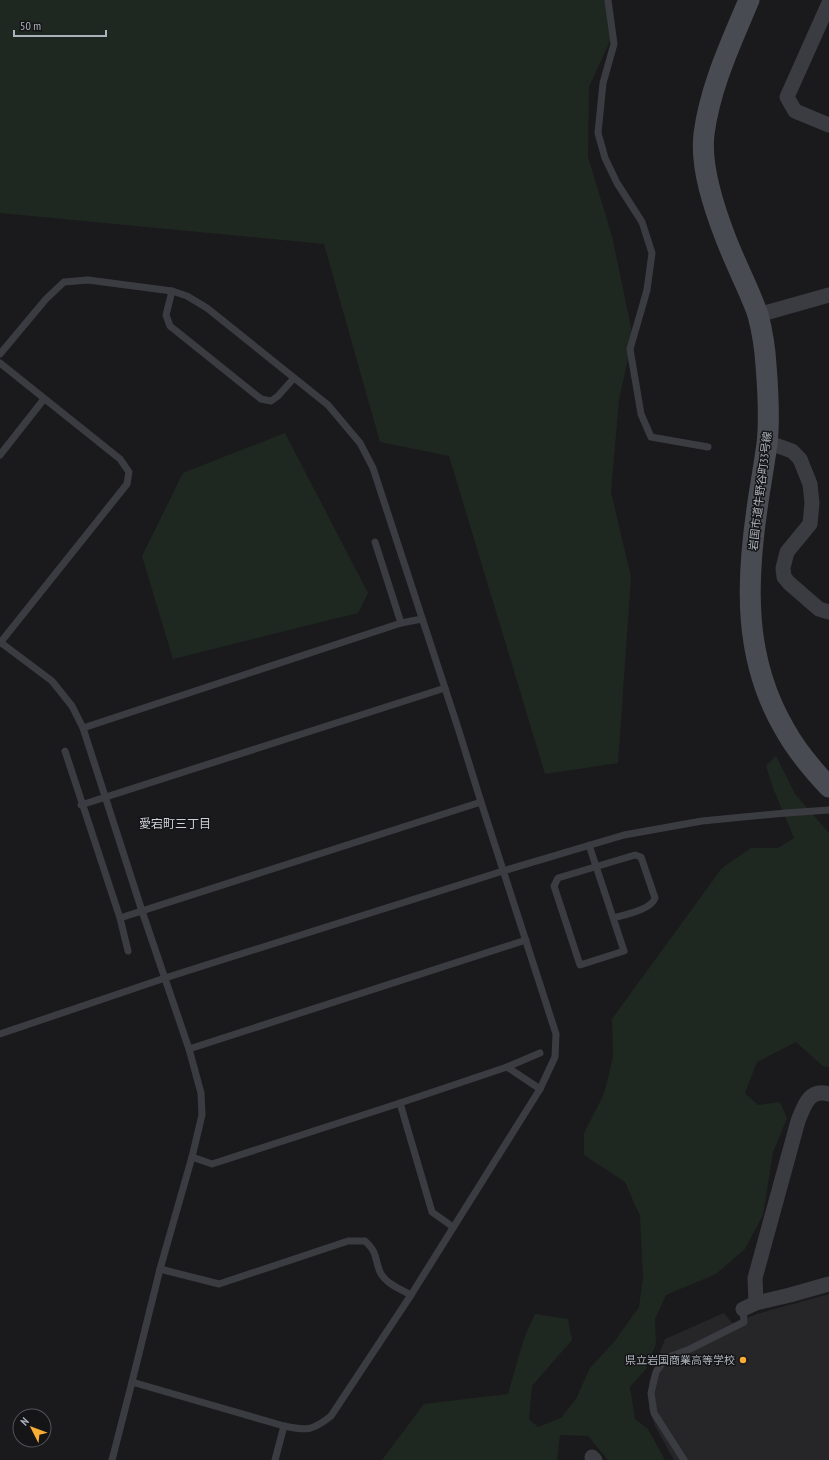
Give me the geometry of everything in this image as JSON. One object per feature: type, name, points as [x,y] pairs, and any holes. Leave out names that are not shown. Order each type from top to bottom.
[{"type":"street","name":"岩国市道牛野谷町33号線","points":[[749,0],[714,90],[704,135],[704,142],[705,169],[710,195],[758,315],[766,363],[768,404],[767,442],[757,512],[750,579],[750,619],[753,646],[770,700],[783,727],[800,752],[829,787]]},
{"type":"street","points":[[829,3],[787,97],[795,111],[829,125]]},
{"type":"street","points":[[758,315],[829,295]]},
{"type":"street","points":[[767,442],[792,451],[800,459],[810,484],[812,503],[810,524],[787,552],[782,568],[784,577],[788,583],[819,609],[829,612]]},
{"type":"street","points":[[829,1094],[822,1092],[812,1095],[806,1102],[798,1121],[755,1278],[750,1306],[829,1284]]},
{"type":"lane","points":[[608,0],[614,44],[603,83],[598,133],[606,158],[617,184],[642,222],[652,253],[648,290],[630,349],[641,414],[650,437],[708,447]]},
{"type":"lane","points":[[0,354],[46,299],[64,282],[88,280],[172,291],[187,296],[207,308],[328,405],[360,443],[373,468],[556,1034],[555,1057],[540,1089],[411,1295],[331,1416],[318,1426],[303,1430],[284,1426],[132,1382]]},
{"type":"lane","points":[[172,291],[166,316],[170,326],[261,399],[271,401],[278,396],[294,378]]},
{"type":"lane","points":[[0,363],[120,459],[129,472],[126,484],[0,643],[52,681],[72,706],[83,728],[142,911],[189,1049],[201,1094],[202,1115],[160,1269],[112,1460]]},
{"type":"lane","points":[[0,455],[44,399]]},
{"type":"lane","points":[[375,542],[401,623]]},
{"type":"lane","points":[[83,728],[401,623],[422,619]]},
{"type":"lane","points":[[82,805],[105,796],[445,688]]},
{"type":"lane","points":[[65,751],[120,918],[128,951]]},
{"type":"lane","points":[[120,918],[481,802]]},
{"type":"lane","points":[[0,1034],[165,978],[503,871],[624,835],[702,821],[829,810]]},
{"type":"lane","points":[[589,845],[596,867],[613,918],[624,951],[580,965],[554,886],[558,878],[596,867],[635,855],[641,857],[655,898],[654,902],[648,907],[613,918]]},
{"type":"lane","points":[[189,1049],[526,940]]},
{"type":"lane","points":[[192,1156],[212,1164],[507,1067],[540,1053]]},
{"type":"lane","points":[[507,1067],[540,1089]]},
{"type":"lane","points":[[400,1103],[432,1212],[453,1227]]},
{"type":"lane","points":[[160,1269],[219,1284],[348,1241],[364,1241],[373,1249],[381,1273],[390,1284],[411,1295]]},
{"type":"lane","points":[[684,1460],[654,1413],[651,1393],[656,1372],[666,1358],[690,1349],[744,1322],[750,1306]]},
{"type":"lane","points":[[275,1460],[284,1426]]},
{"type":"shaded area","points":[[0,0],[609,0],[610,41],[589,87],[588,157],[612,236],[633,337],[619,399],[611,492],[631,577],[618,763],[545,774],[449,456],[380,442],[324,244],[0,213]]},
{"type":"shaded area","points":[[285,433],[368,593],[358,613],[173,659],[142,556],[183,473]]},
{"type":"shaded area","points":[[776,756],[795,794],[829,833],[829,1067],[823,1066],[796,1042],[757,1062],[745,1093],[758,1105],[780,1102],[787,1118],[773,1152],[763,1215],[745,1249],[716,1274],[666,1295],[655,1319],[656,1344],[646,1369],[630,1387],[635,1419],[648,1429],[665,1460],[608,1460],[588,1436],[560,1435],[557,1460],[382,1460],[424,1404],[508,1394],[524,1338],[535,1314],[568,1319],[572,1340],[532,1386],[529,1419],[538,1427],[561,1418],[576,1399],[590,1368],[614,1342],[639,1307],[643,1278],[640,1216],[625,1182],[584,1155],[584,1133],[604,1094],[613,1057],[612,1019],[722,868],[751,848],[778,848],[794,838],[773,788],[766,766]]},
{"type":"shaded area","name":"県立岩国商業高等学校","points":[[829,1294],[829,1460],[674,1460],[655,1426],[649,1409],[649,1381],[665,1339],[724,1313],[732,1323],[757,1314]]},
{"type":"place","name":"県立岩国商業高等学校","points":[[743,1360]]},
{"type":"district","name":"愛宕町三丁目","points":[[175,824]]}]
